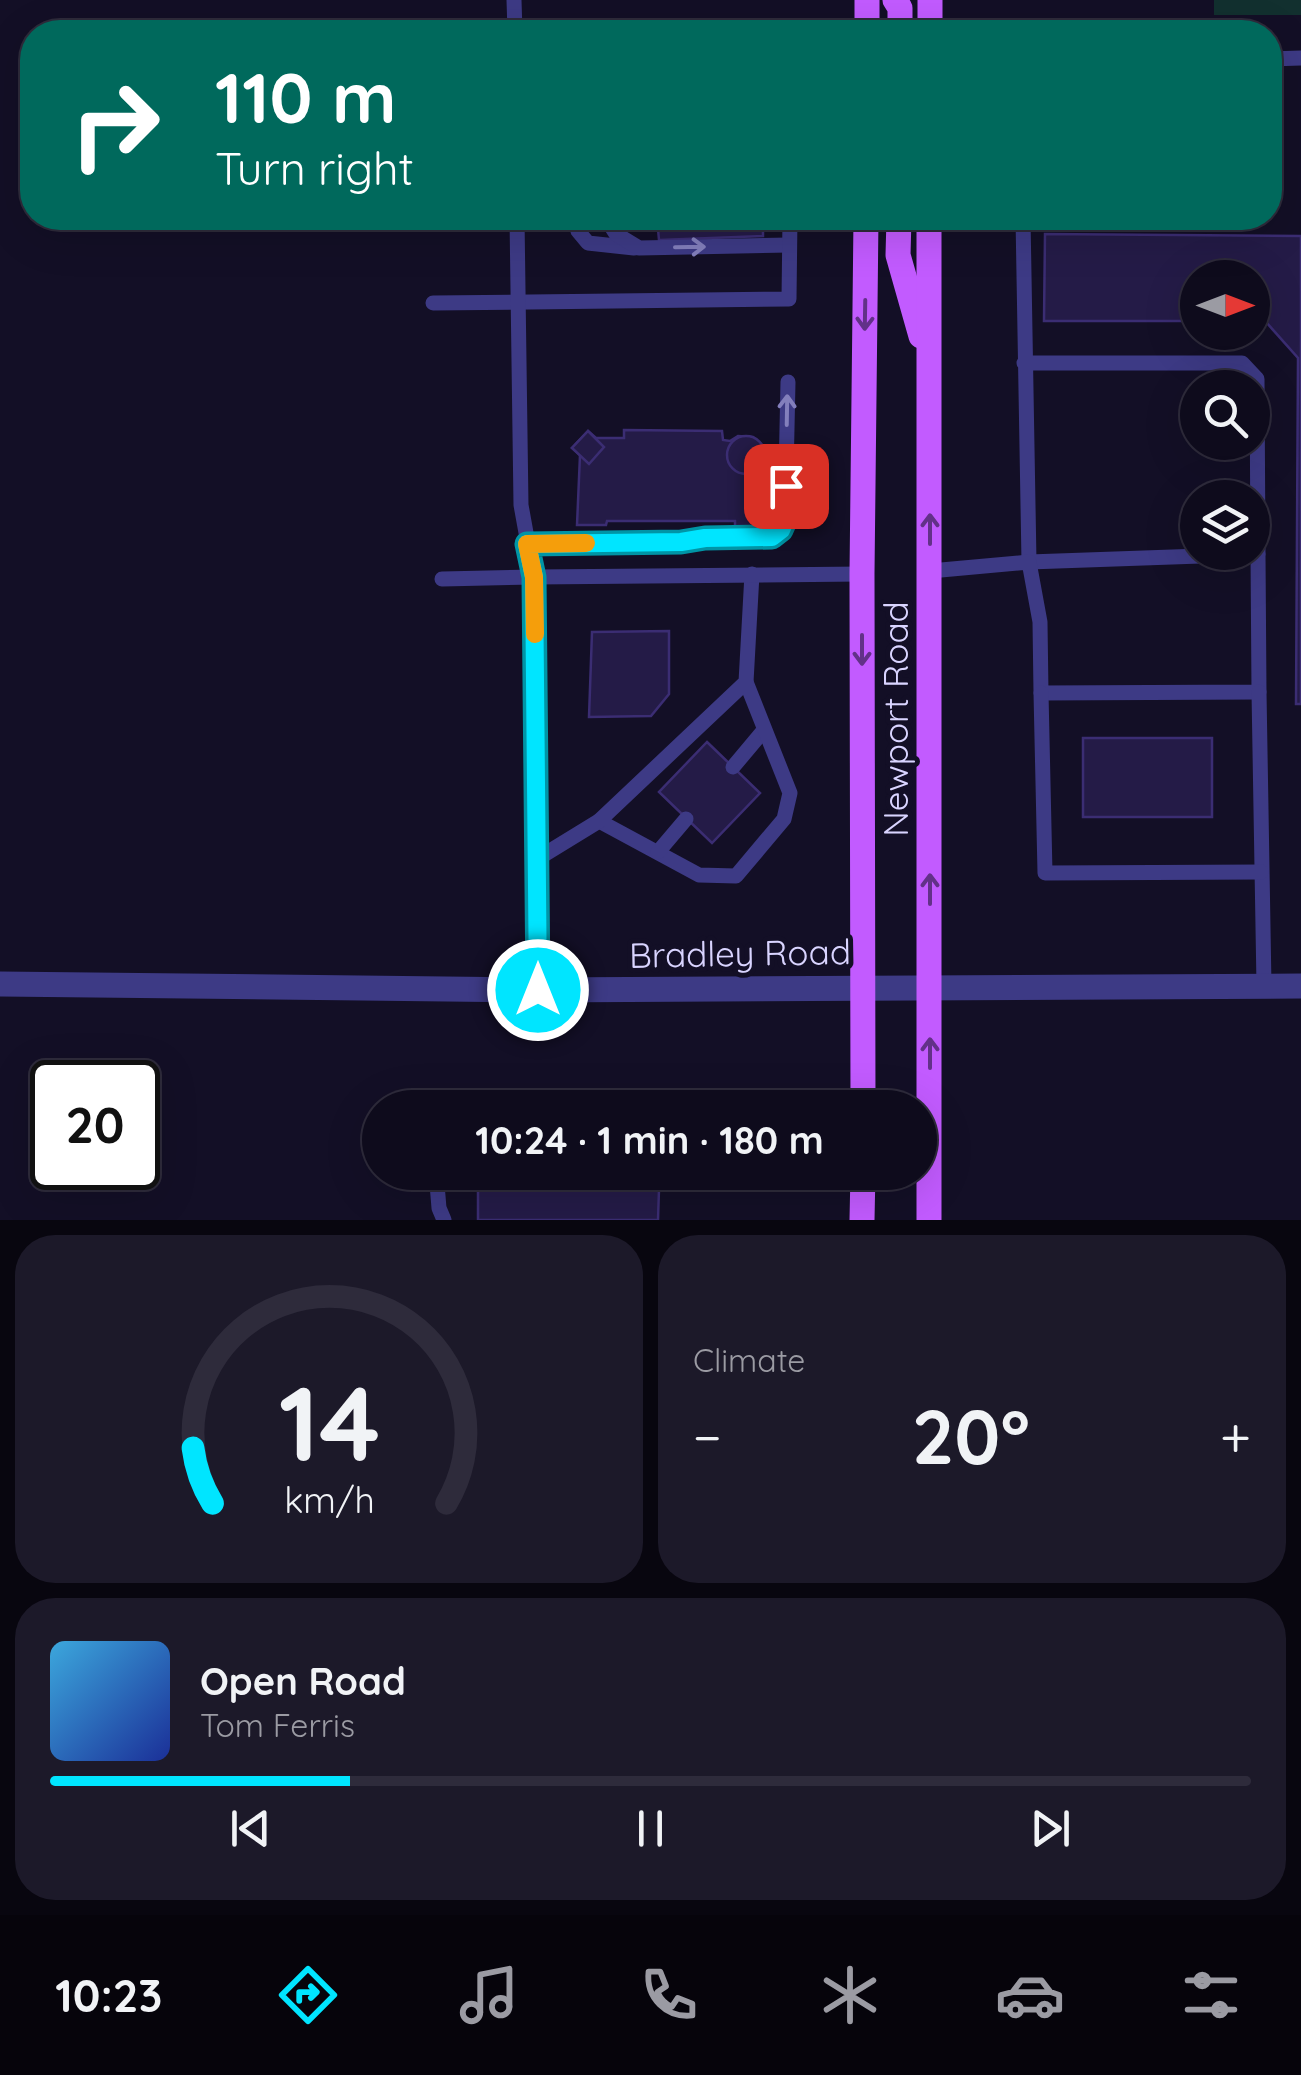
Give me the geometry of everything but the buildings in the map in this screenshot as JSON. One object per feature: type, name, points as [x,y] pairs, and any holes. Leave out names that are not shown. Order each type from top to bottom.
[{"type":"main road","name":"Newport Road","points":[[863,1090],[866,230]]},
{"type":"main road","points":[[899,230],[898,255],[930,370]]},
{"type":"main road","name":"Newport Road","points":[[929,1220],[930,230]]},
{"type":"main road","points":[[862,1220],[863,1190]]},
{"type":"street","name":"Bradley Road","points":[[0,984],[538,990],[1301,986]]},
{"type":"lane","points":[[517,230],[521,505],[534,577],[538,990]]},
{"type":"lane","points":[[578,230],[588,243],[638,248],[789,245]]},
{"type":"lane","points":[[614,230],[638,248]]},
{"type":"lane","points":[[433,303],[789,298],[790,230]]},
{"type":"lane","points":[[1024,230],[1029,562],[1040,622],[1045,874],[1261,872]]},
{"type":"lane","points":[[1024,363],[1242,363],[1257,379],[1258,480]]},
{"type":"lane","points":[[527,544],[772,537],[785,521],[788,382]]},
{"type":"lane","points":[[930,571],[1029,562],[1180,557]]},
{"type":"lane","points":[[1258,570],[1264,986]]},
{"type":"lane","points":[[600,821],[699,875],[736,876],[784,819],[790,792],[746,682],[752,574]]},
{"type":"lane","points":[[442,579],[862,574]]},
{"type":"lane","points":[[537,859],[600,821],[746,682]]},
{"type":"lane","points":[[1042,693],[1260,692]]},
{"type":"lane","points":[[734,767],[764,730]]},
{"type":"lane","points":[[658,852],[686,819]]},
{"type":"lane","points":[[432,1220],[434,1190]]},
{"type":"lane","points":[[437,1190],[444,1220]]},
{"type":"green space","points":[[1214,0],[1301,0],[1301,15],[1214,15]]},
{"type":"slow traffic","points":[[535,634],[534,577],[527,544],[586,543]]},
{"type":"route","points":[[538,990],[534,577],[527,544],[772,537],[785,521],[786,486]]}]
